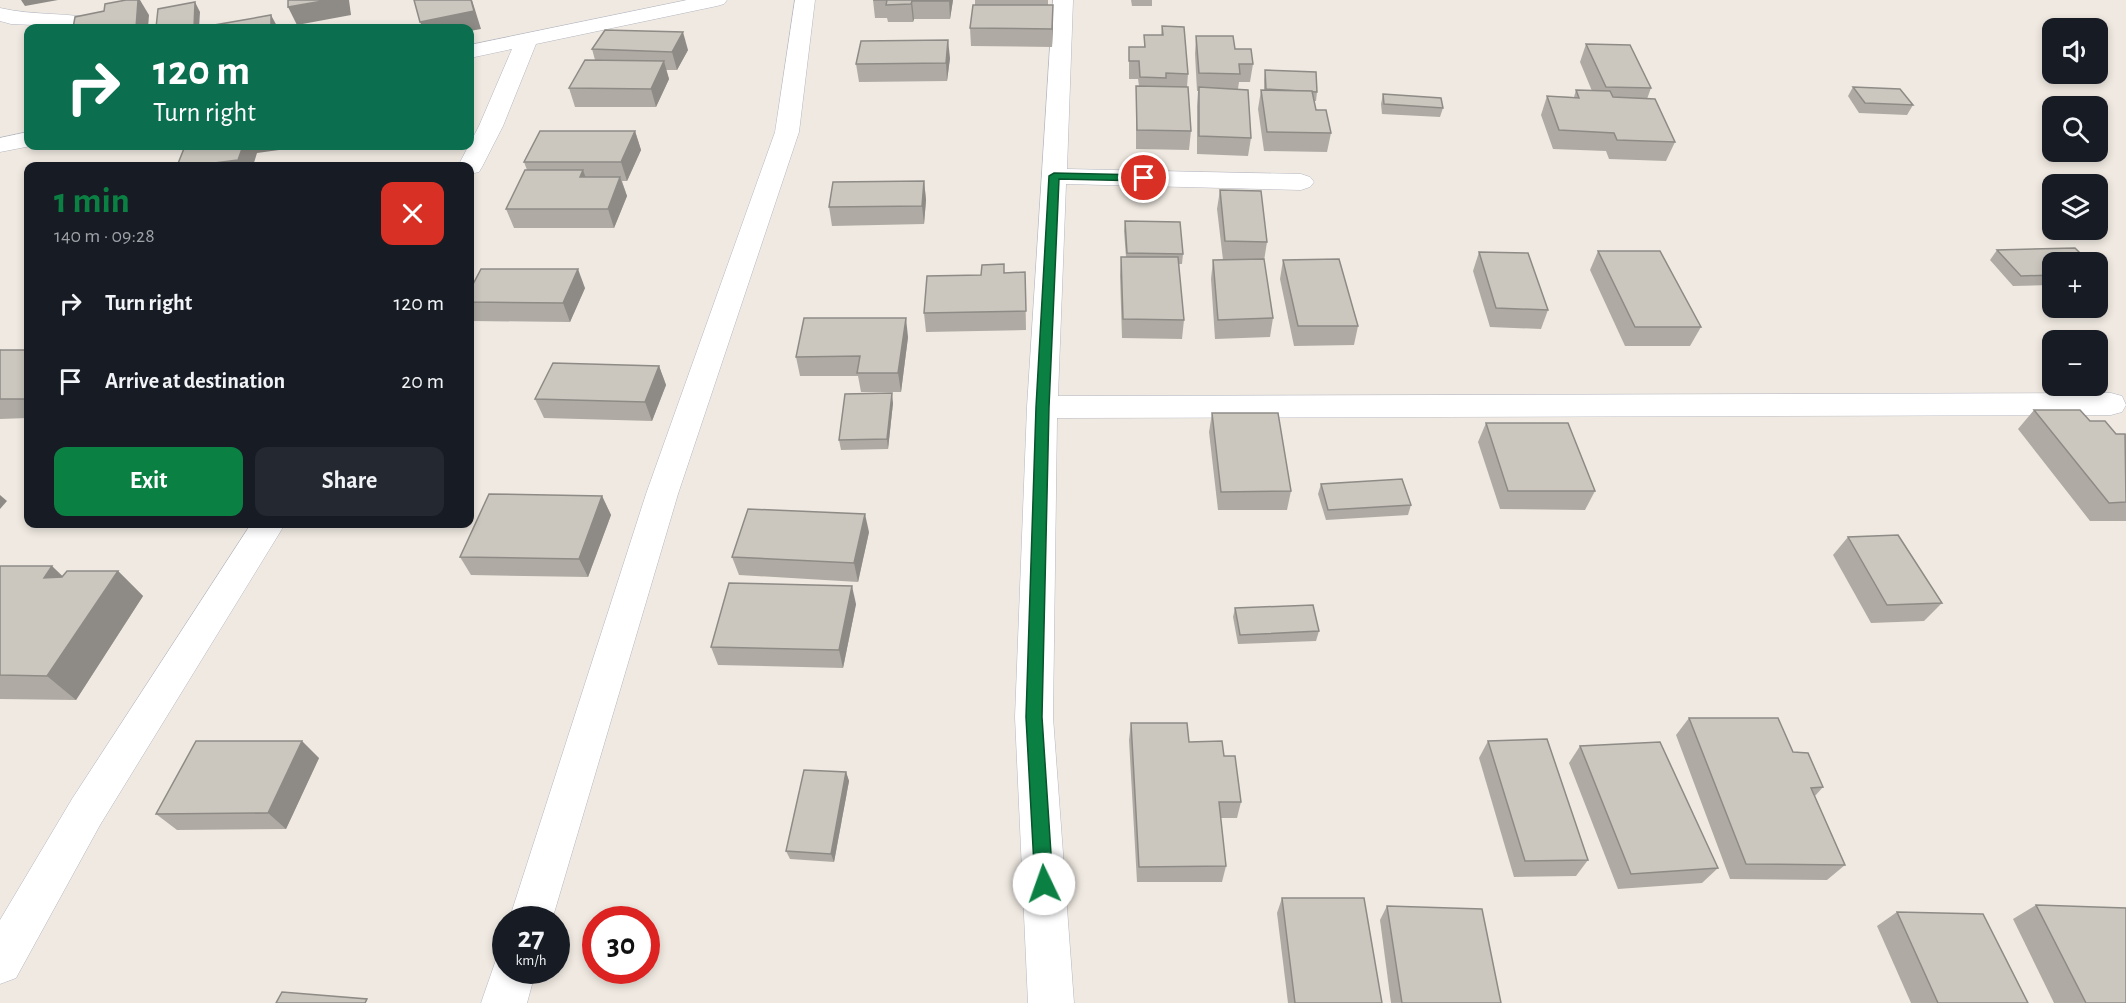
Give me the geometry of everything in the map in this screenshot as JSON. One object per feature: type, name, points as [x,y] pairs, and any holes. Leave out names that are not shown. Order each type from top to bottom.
[{"type":"street","points":[[474,50],[717,0]]},
{"type":"street","points":[[534,906],[662,495],[787,132],[805,0]]},
{"type":"street","points":[[1051,1003],[1034,717],[1042,407],[1063,0]]},
{"type":"street","points":[[0,14],[31,19],[83,21],[93,24]]},
{"type":"street","points":[[473,162],[491,126],[527,40]]},
{"type":"street","points":[[0,145],[24,140]]},
{"type":"street","points":[[1054,176],[1301,182]]},
{"type":"street","points":[[1042,407],[2111,404]]},
{"type":"street","points":[[0,962],[86,812],[265,528]]},
{"type":"street","points":[[504,1003],[510,984]]},
{"type":"building","points":[[138,0],[136,24],[74,24],[75,17],[104,11],[105,4]]},
{"type":"building","points":[[288,0],[328,0],[288,7]]},
{"type":"building","points":[[414,0],[471,0],[474,11],[420,22]]},
{"type":"building","points":[[887,0],[949,1],[912,1],[911,4],[886,5]]},
{"type":"building","points":[[195,2],[194,24],[156,24],[158,9]]},
{"type":"building","points":[[973,5],[1053,5],[1052,29],[970,28]]},
{"type":"building","points":[[271,15],[271,24],[220,24]]},
{"type":"building","points":[[1162,26],[1184,27],[1188,74],[1166,73],[1166,78],[1140,77],[1139,61],[1129,61],[1129,47],[1145,47],[1144,35],[1163,35]]},
{"type":"building","points":[[605,30],[683,32],[672,52],[592,49]]},
{"type":"building","points":[[1196,36],[1233,36],[1235,49],[1251,49],[1253,64],[1239,64],[1240,74],[1199,73]]},
{"type":"building","points":[[948,40],[946,63],[856,64],[861,41]]},
{"type":"building","points":[[1586,44],[1630,45],[1651,88],[1606,87]]},
{"type":"building","points":[[585,60],[664,61],[651,89],[569,88]]},
{"type":"building","points":[[1265,70],[1316,72],[1317,92],[1266,89]]},
{"type":"building","points":[[1136,86],[1188,87],[1191,131],[1137,130]]},
{"type":"building","points":[[1199,87],[1248,90],[1251,138],[1199,136]]},
{"type":"building","points":[[1853,87],[1900,89],[1913,105],[1865,103]]},
{"type":"building","points":[[1261,90],[1312,91],[1316,110],[1326,110],[1331,133],[1267,132]]},
{"type":"building","points":[[1576,90],[1610,91],[1613,97],[1655,99],[1675,142],[1617,140],[1614,133],[1559,130],[1547,96],[1579,98]]},
{"type":"building","points":[[1383,94],[1441,98],[1443,108],[1384,104]]},
{"type":"building","points":[[540,131],[635,131],[621,162],[524,162]]},
{"type":"building","points":[[183,150],[242,150],[238,160],[179,162]]},
{"type":"building","points":[[525,170],[583,170],[580,177],[620,177],[608,209],[506,209]]},
{"type":"building","points":[[924,181],[922,206],[829,207],[833,182]]},
{"type":"building","points":[[1220,190],[1261,191],[1267,242],[1225,241]]},
{"type":"building","points":[[1125,221],[1180,222],[1183,254],[1127,253]]},
{"type":"building","points":[[2075,248],[2079,252],[2042,252],[2042,275],[2021,276],[1997,250]]},
{"type":"building","points":[[1598,251],[1660,251],[1701,327],[1635,327]]},
{"type":"building","points":[[1479,252],[1528,253],[1548,310],[1496,308]]},
{"type":"building","points":[[1121,257],[1178,257],[1184,320],[1123,319]]},
{"type":"building","points":[[1264,259],[1273,318],[1218,320],[1213,260]]},
{"type":"building","points":[[1339,259],[1358,326],[1298,326],[1283,260]]},
{"type":"building","points":[[1004,264],[1004,273],[1025,272],[1026,311],[924,313],[927,276],[981,275],[982,265]]},
{"type":"building","points":[[481,269],[578,269],[563,303],[474,302],[474,282]]},
{"type":"building","points":[[804,318],[906,318],[898,373],[857,373],[860,356],[796,357]]},
{"type":"building","points":[[0,350],[24,350],[24,399],[0,399]]},
{"type":"building","points":[[553,363],[659,366],[645,402],[535,399]]},
{"type":"building","points":[[892,393],[887,439],[839,440],[845,394]]},
{"type":"building","points":[[2034,410],[2080,410],[2090,421],[2105,421],[2116,434],[2125,434],[2126,502],[2109,503]]},
{"type":"building","points":[[1212,413],[1278,413],[1291,491],[1221,492]]},
{"type":"building","points":[[1486,423],[1568,423],[1595,491],[1508,491]]},
{"type":"building","points":[[1402,479],[1411,505],[1328,510],[1321,484]]},
{"type":"building","points":[[489,494],[602,496],[579,559],[460,557]]},
{"type":"building","points":[[748,509],[865,514],[854,563],[732,557]]},
{"type":"building","points":[[1898,535],[1942,603],[1887,605],[1848,537]]},
{"type":"building","points":[[0,566],[52,566],[44,578],[62,577],[67,571],[118,571],[47,676],[0,675]]},
{"type":"building","points":[[729,583],[852,586],[839,650],[711,647]]},
{"type":"building","points":[[1313,605],[1319,631],[1240,635],[1235,608]]},
{"type":"building","points":[[1689,718],[1778,718],[1793,752],[1808,753],[1823,787],[1811,788],[1845,865],[1746,864]]},
{"type":"building","points":[[1131,723],[1187,723],[1189,742],[1222,741],[1224,756],[1235,756],[1241,802],[1219,802],[1226,866],[1139,867]]},
{"type":"building","points":[[1547,739],[1588,860],[1525,861],[1488,741]]},
{"type":"building","points":[[196,741],[302,741],[268,813],[156,814]]},
{"type":"building","points":[[1660,742],[1718,868],[1631,874],[1580,746]]},
{"type":"building","points":[[804,770],[846,772],[831,854],[786,851]]},
{"type":"building","points":[[1282,898],[1364,898],[1382,1003],[1295,1003]]},
{"type":"building","points":[[2036,905],[2126,908],[2126,1003],[2086,1003]]},
{"type":"building","points":[[1387,906],[1482,909],[1501,1003],[1402,1003]]},
{"type":"building","points":[[1897,912],[1983,914],[2028,1003],[1938,1003]]},
{"type":"building","points":[[282,992],[367,999],[365,1003],[276,1003]]},
{"type":"route","points":[[1044,884],[1034,717],[1042,407],[1054,176],[1144,178]]}]
